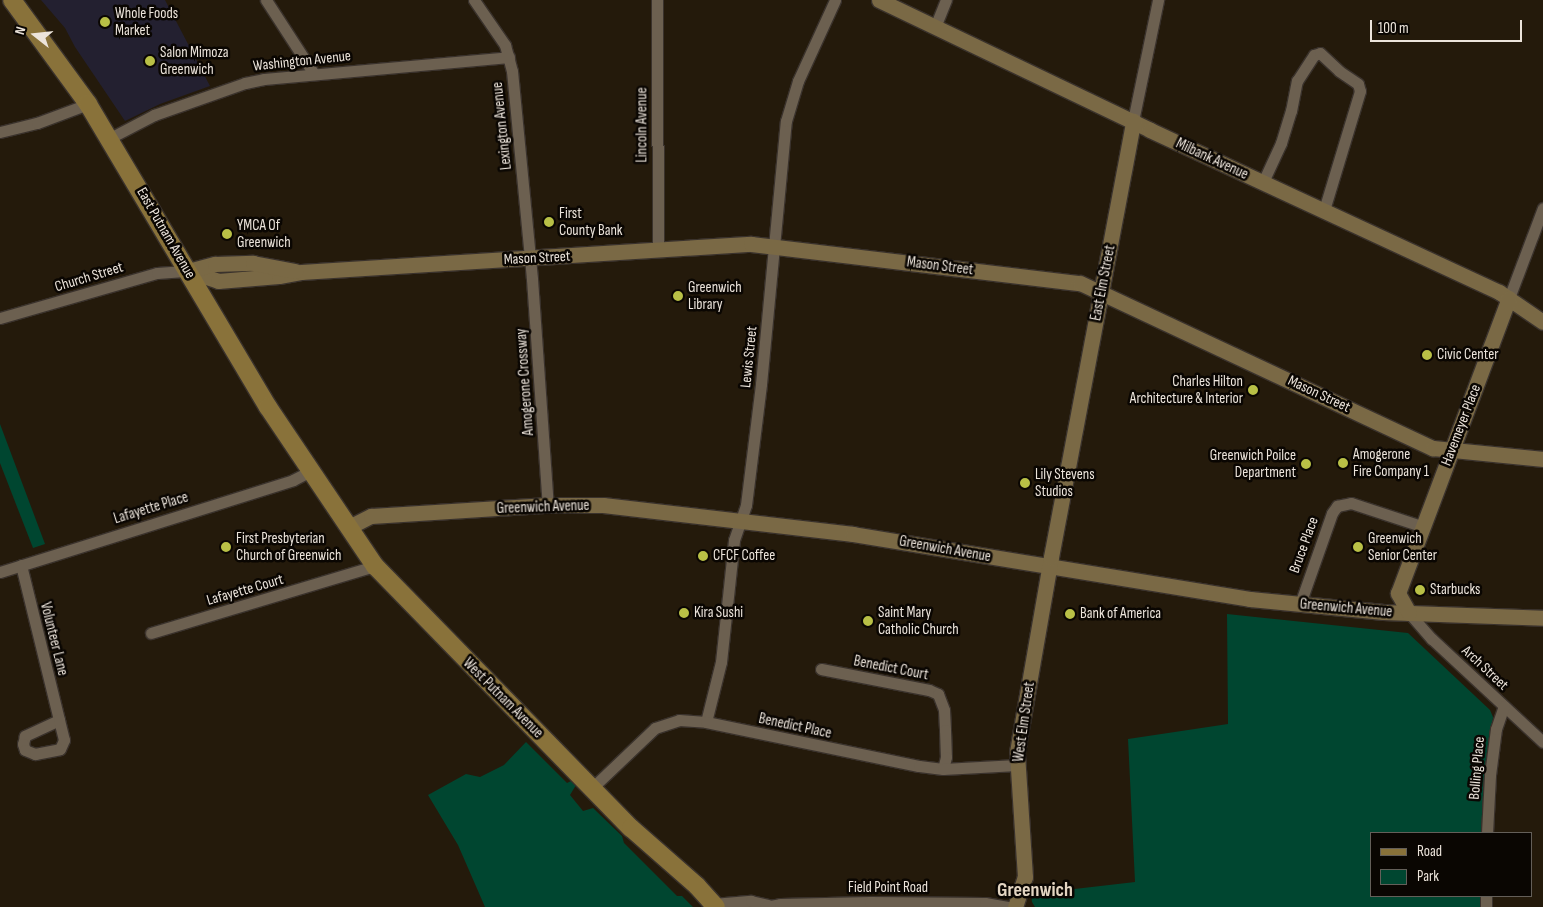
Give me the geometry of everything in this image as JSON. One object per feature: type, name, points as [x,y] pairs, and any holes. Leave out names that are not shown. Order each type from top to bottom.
[{"type":"main road","name":"East Putnam Avenue","points":[[12,0],[88,104],[110,138],[268,407],[311,471]]},
{"type":"main road","name":"Milbank Avenue","points":[[879,0],[1509,298],[1543,322]]},
{"type":"main road","name":"East Elm Street","points":[[1049,567],[1133,121]]},
{"type":"main road","name":"Mason Street","points":[[188,271],[218,281],[279,276],[300,272],[751,244],[1080,283],[1101,291],[1432,448],[1543,459]]},
{"type":"main road","name":"Havemeyer Place","points":[[1409,613],[1398,593],[1509,298]]},
{"type":"main road","name":"West Putnam Avenue","points":[[311,471],[375,566],[592,788],[714,905]]},
{"type":"main road","name":"Greenwich Avenue","points":[[349,527],[370,516],[548,505],[602,505],[741,520],[870,537],[1195,591],[1300,604],[1409,613],[1543,618]]},
{"type":"main road","name":"West Elm Street","points":[[1015,907],[1024,877],[1016,752],[1049,567]]},
{"type":"street","points":[[266,0],[314,74]]},
{"type":"street","name":"Lexington Avenue","points":[[474,0],[505,45],[509,57],[530,258]]},
{"type":"street","name":"Lincoln Avenue","points":[[657,0],[658,251]]},
{"type":"street","name":"Lewis Street","points":[[706,722],[720,662],[734,540],[746,505],[761,384],[789,107],[798,81],[835,0]]},
{"type":"street","points":[[935,27],[946,0]]},
{"type":"street","name":"East Elm Street","points":[[1133,121],[1158,0]]},
{"type":"street","points":[[1263,182],[1281,142],[1291,111],[1297,81],[1314,55],[1320,53],[1338,71],[1358,84],[1360,91],[1324,210]]},
{"type":"street","name":"Washington Avenue","points":[[110,138],[154,114],[225,88],[264,79],[509,57]]},
{"type":"street","points":[[0,132],[37,123],[88,104]]},
{"type":"street","name":"Havemeyer Place","points":[[1509,298],[1543,208]]},
{"type":"street","name":"Amogerone Crossway","points":[[530,258],[548,505]]},
{"type":"street","name":"Church Street","points":[[0,318],[157,273],[188,271]]},
{"type":"street","name":"Lafayette Place","points":[[0,572],[293,480],[311,471]]},
{"type":"street","name":"Bruce Place","points":[[1300,604],[1332,513],[1337,506],[1351,503],[1424,527]]},
{"type":"street","name":"Volunteer Lane","points":[[21,564],[59,720]]},
{"type":"street","name":"Lafayette Court","points":[[151,633],[375,566]]},
{"type":"street","name":"Arch Street","points":[[1409,613],[1432,639],[1543,742]]},
{"type":"street","name":"Benedict Court","points":[[820,668],[929,690],[938,694],[944,710],[946,730],[946,758],[943,769]]},
{"type":"street","name":"Bolling Place","points":[[1487,832],[1490,775],[1496,729],[1504,706]]},
{"type":"street","name":"Benedict Place","points":[[592,788],[655,728],[679,720],[706,722],[895,762],[943,769],[1017,764]]},
{"type":"street","name":"Field Point Road","points":[[714,905],[745,901],[767,906],[870,902],[976,903],[1008,907]]},
{"type":"shaded area","points":[[41,0],[165,0],[210,86],[160,104],[125,121],[75,47],[65,28]]},
{"type":"green space","points":[[0,424],[45,544],[33,548],[0,463]]},
{"type":"green space","points":[[1227,614],[1408,633],[1490,710],[1493,717],[1481,832],[1370,832],[1370,897],[1480,897],[1480,907],[1035,907],[1031,894],[1135,882],[1128,739],[1228,724]]},
{"type":"green space","points":[[526,742],[567,783],[571,781],[576,785],[570,795],[583,811],[593,808],[622,836],[624,843],[677,896],[682,896],[693,907],[485,907],[458,845],[428,795],[466,774],[480,777],[504,765]]},
{"type":"place","name":"Whole Foods Market","points":[[105,22]]},
{"type":"place","name":"Salon Mimoza Greenwich","points":[[150,61]]},
{"type":"place","name":"First County Bank","points":[[549,222]]},
{"type":"place","name":"YMCA Of Greenwich","points":[[227,234]]},
{"type":"place","name":"Greenwich Library","points":[[678,296]]},
{"type":"place","name":"Civic Center","points":[[1427,355]]},
{"type":"place","name":"Charles Hilton Architecture & Interior","points":[[1253,390]]},
{"type":"place","name":"Amogerone Fire Company 1","points":[[1343,463]]},
{"type":"place","name":"Greenwich Poilce Department","points":[[1306,464]]},
{"type":"place","name":"Lily Stevens Studios","points":[[1025,483]]},
{"type":"place","name":"First Presbyterian Church of Greenwich","points":[[226,547]]},
{"type":"place","name":"Greenwich Senior Center","points":[[1358,547]]},
{"type":"place","name":"CFCF Coffee","points":[[703,556]]},
{"type":"place","name":"Starbucks","points":[[1420,590]]},
{"type":"place","name":"Kira Sushi","points":[[684,613]]},
{"type":"place","name":"Bank of America","points":[[1070,614]]},
{"type":"place","name":"Saint Mary Catholic Church","points":[[868,621]]},
{"type":"district","name":"Greenwich","points":[[1035,890]]}]
